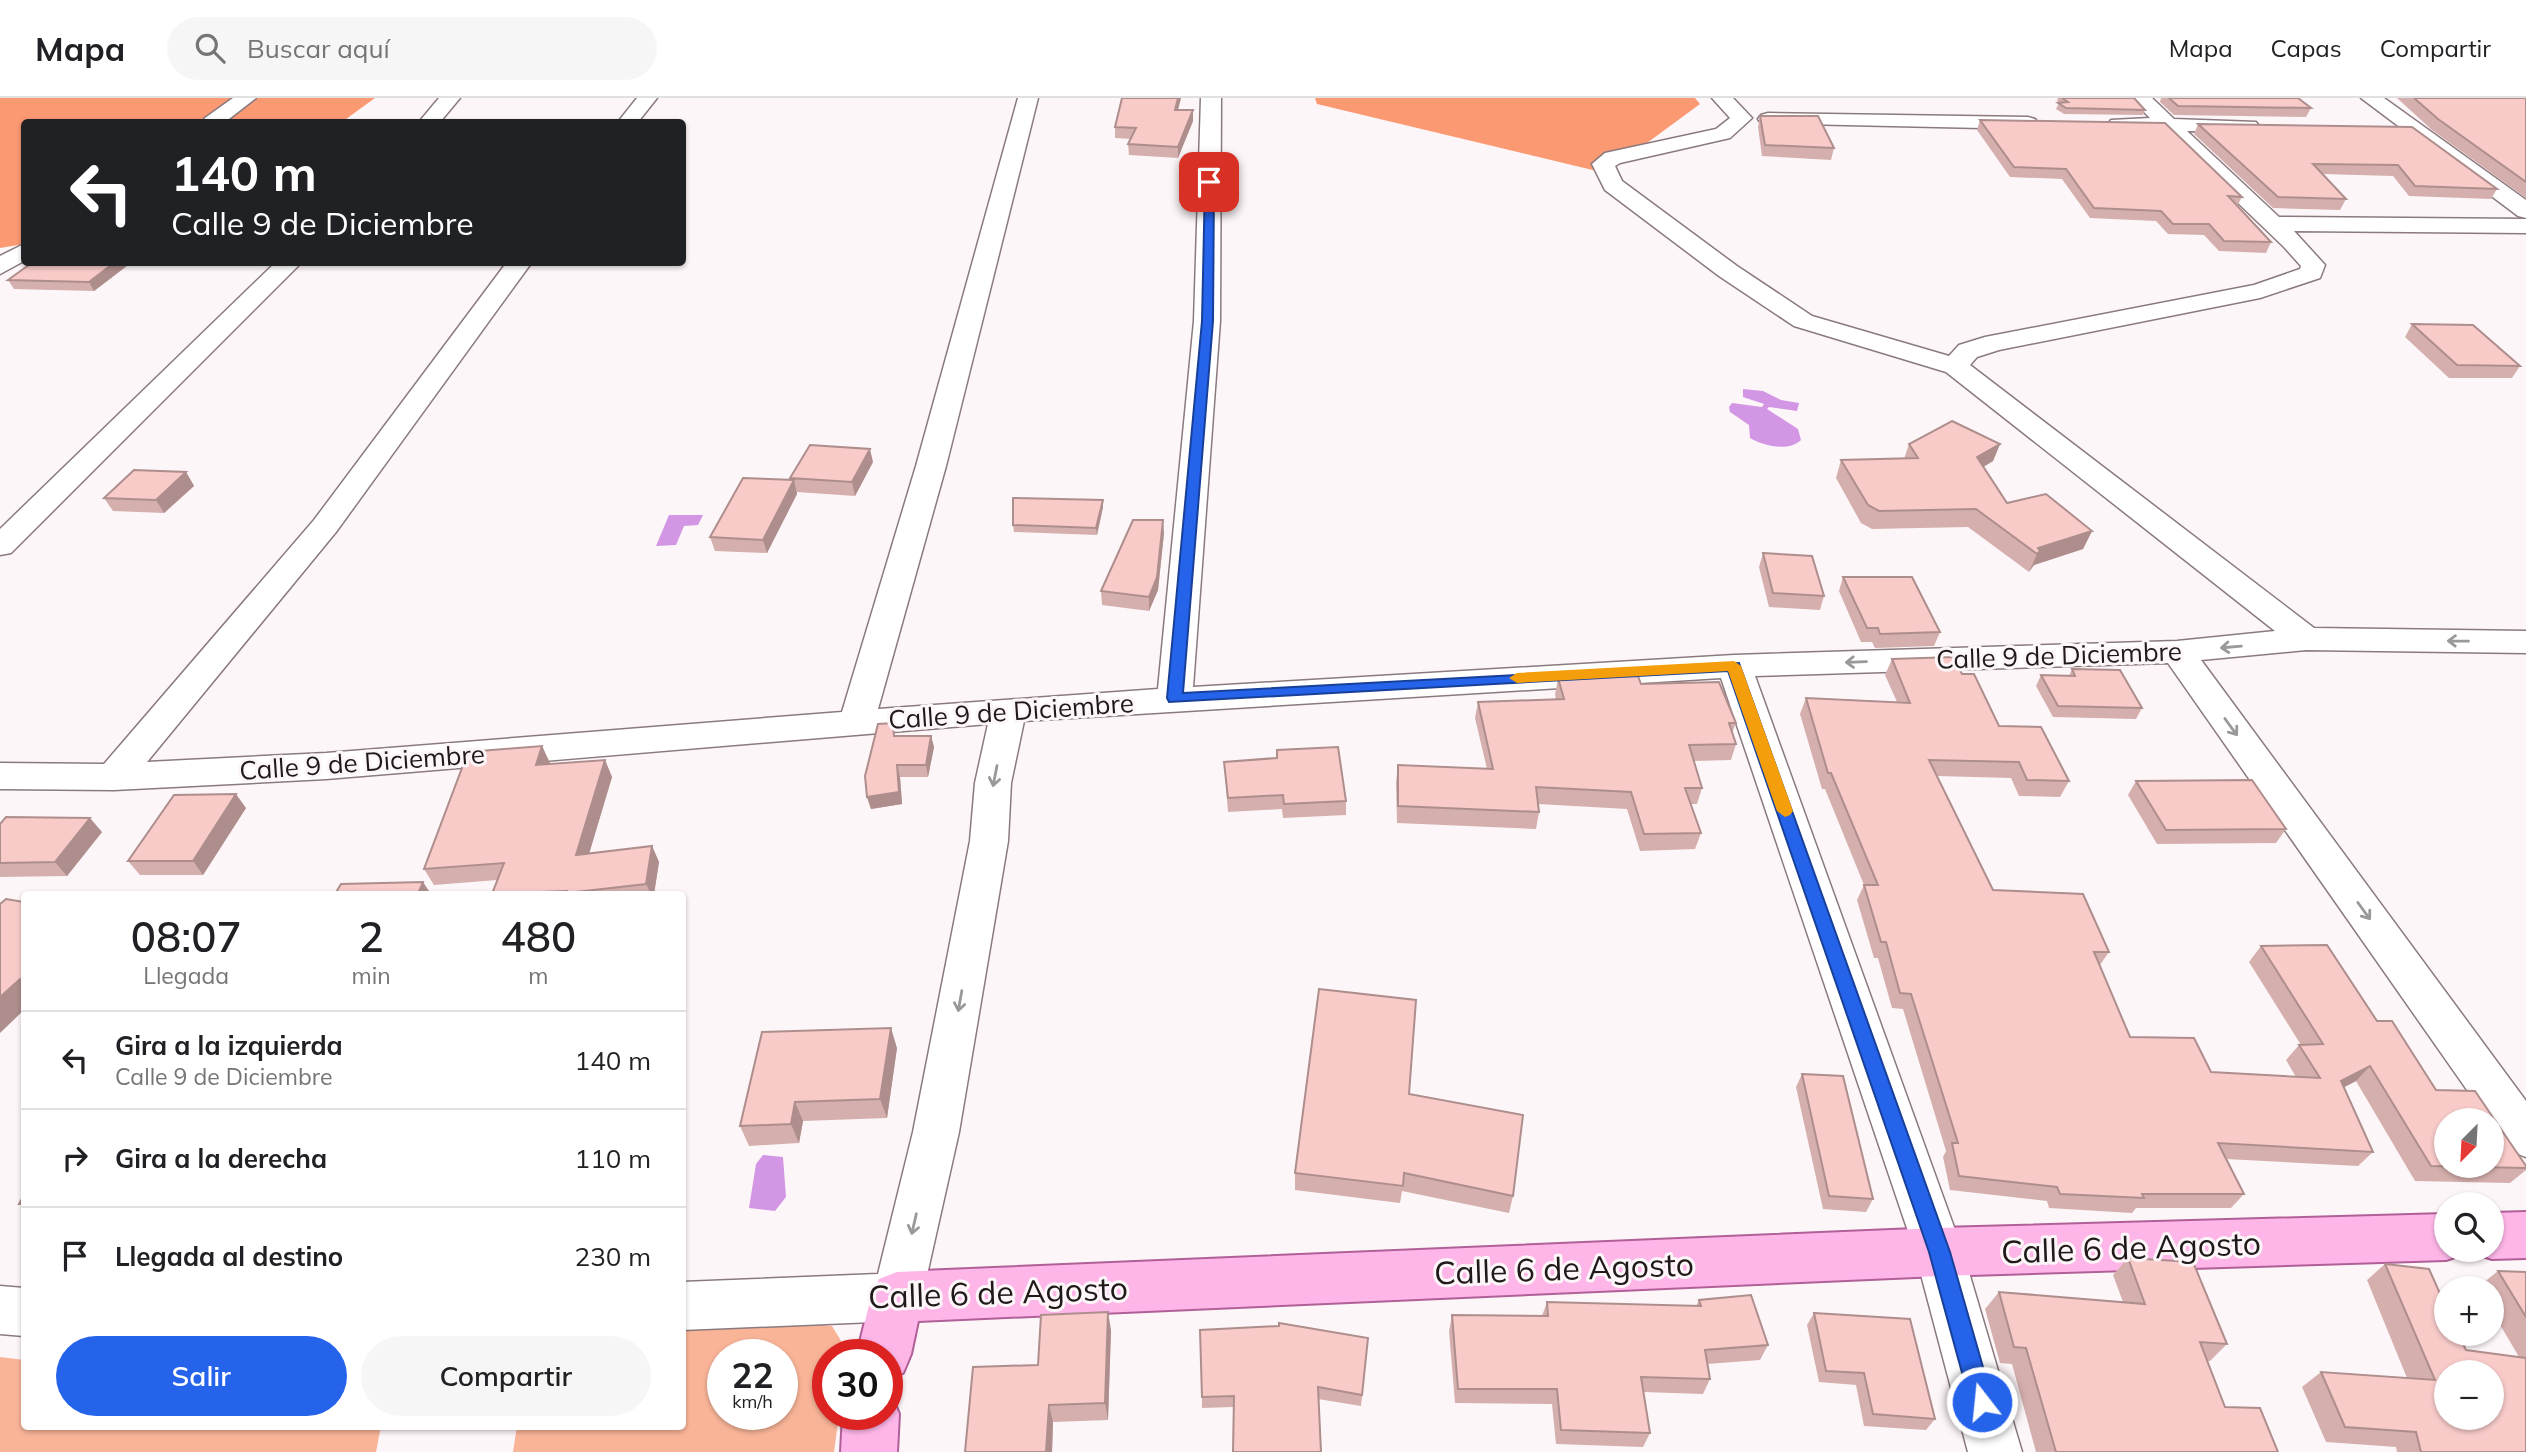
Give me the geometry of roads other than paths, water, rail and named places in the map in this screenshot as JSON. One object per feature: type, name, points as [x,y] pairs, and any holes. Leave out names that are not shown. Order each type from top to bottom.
[{"type":"main road","points":[[2504,1236],[2526,1235]]},
{"type":"main road","name":"Calle 6 de Agosto","points":[[897,1297],[1939,1252],[2434,1237]]},
{"type":"main road","points":[[887,1339],[897,1297]]},
{"type":"main road","points":[[869,1452],[870,1430]]},
{"type":"street","points":[[216,119],[246,98]]},
{"type":"street","points":[[432,119],[450,98]]},
{"type":"street","points":[[630,119],[647,98]]},
{"type":"street","points":[[856,723],[932,466],[1028,98]]},
{"type":"street","points":[[1175,698],[1207,321],[1211,98]]},
{"type":"street","points":[[1722,98],[1742,118]]},
{"type":"street","points":[[1955,366],[1968,351],[1994,343],[2260,291],[2311,273],[2313,265],[2275,224],[2140,98]]},
{"type":"street","points":[[2371,98],[2526,211]]},
{"type":"street","points":[[2046,123],[1742,118],[1723,134],[1636,151],[1603,164],[1613,186],[1728,271],[1803,321],[1955,366],[2306,639]]},
{"type":"street","points":[[2101,124],[2264,126]]},
{"type":"street","points":[[2372,128],[2412,128]]},
{"type":"street","points":[[2275,224],[2526,226]]},
{"type":"street","points":[[0,267],[21,253]]},
{"type":"street","points":[[0,546],[286,266]]},
{"type":"street","points":[[114,777],[325,526],[517,266]]},
{"type":"street","name":"Calle 9 de Diciembre","points":[[0,776],[114,777],[326,766],[1175,698],[1734,666],[2177,652],[2306,639],[2526,642]]},
{"type":"street","points":[[2177,652],[2526,1137]]},
{"type":"street","points":[[1734,666],[1939,1252],[1996,1452]]},
{"type":"street","points":[[897,1297],[936,1132],[989,841],[993,783],[1009,710]]},
{"type":"street","name":"Calle 6 de Agosto","points":[[686,1306],[897,1297]]},
{"type":"street","points":[[0,1310],[21,1312]]}]
